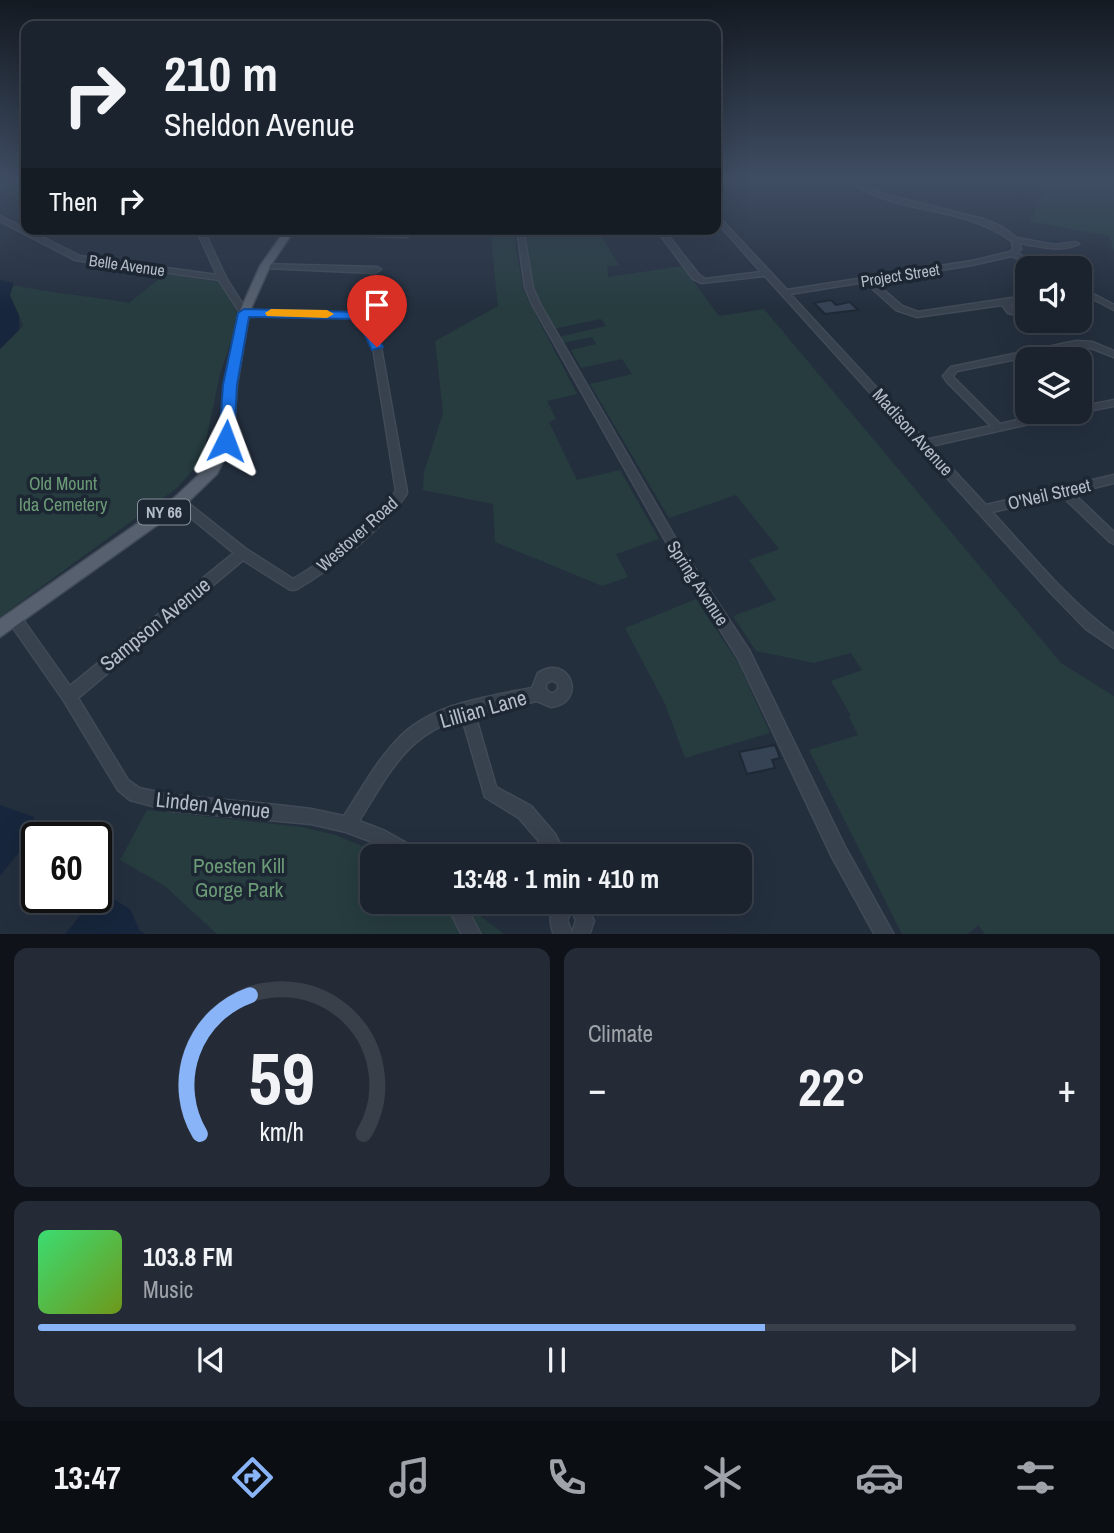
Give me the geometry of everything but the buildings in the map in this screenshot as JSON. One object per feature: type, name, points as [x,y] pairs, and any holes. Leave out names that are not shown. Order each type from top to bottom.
[{"type":"main road","name":"NY 66","points":[[0,629],[179,502],[212,470],[226,441],[230,385],[244,313],[265,266],[287,235]]},
{"type":"street","name":"Madison Avenue","points":[[721,222],[1055,589],[1091,625],[1114,642]]},
{"type":"street","points":[[982,222],[1004,230],[1015,240],[1055,247],[1075,244]]},
{"type":"street","name":"Belle Avenue","points":[[35,235],[78,258],[222,278]]},
{"type":"street","points":[[202,235],[222,278],[244,313]]},
{"type":"street","name":"Spring Avenue","points":[[521,235],[529,288],[536,304],[666,533],[744,654],[838,851],[885,934]]},
{"type":"street","points":[[664,235],[701,280],[713,281],[768,273]]},
{"type":"street","points":[[1015,240],[1017,249],[1013,254],[1017,256]]},
{"type":"street","name":"Project Street","points":[[786,292],[1013,254]]},
{"type":"street","points":[[265,266],[377,270],[374,267],[295,267]]},
{"type":"street","points":[[867,280],[899,308],[917,315],[1015,300]]},
{"type":"street","points":[[1092,296],[1114,308]]},
{"type":"street","points":[[1006,302],[1011,311],[1015,312]]},
{"type":"street","name":"Westover Road","points":[[242,552],[289,584],[297,583],[352,541],[394,504],[402,492],[377,347],[364,321],[358,316],[244,313]]},
{"type":"street","points":[[998,427],[950,380],[948,376],[954,369],[1076,344],[1092,345],[1114,354]]},
{"type":"street","points":[[1092,408],[1114,403]]},
{"type":"street","points":[[923,444],[1015,423]]},
{"type":"street","name":"O'Neil Street","points":[[984,510],[1114,479]]},
{"type":"street","points":[[1064,491],[1114,539]]},
{"type":"street","points":[[179,502],[242,552]]},
{"type":"street","name":"Sampson Avenue","points":[[69,696],[242,552]]},
{"type":"street","name":"Linden Avenue","points":[[15,618],[69,696],[123,785],[135,795],[150,799],[308,815],[348,823],[397,844]]},
{"type":"street","name":"Lillian Lane","points":[[348,823],[410,737],[433,723],[467,710],[540,693]]},
{"type":"street","points":[[467,710],[490,792],[525,812],[551,844]]},
{"type":"street","points":[[460,914],[472,934]]},
{"type":"street","points":[[559,914],[558,926],[564,934]]},
{"type":"street","points":[[580,934],[585,921],[582,914]]},
{"type":"green space","points":[[1030,222],[1114,222],[1114,250],[1109,236]]},
{"type":"green space","points":[[491,235],[514,235],[523,290],[577,394],[547,401],[556,419],[549,422],[577,480],[620,470],[659,539],[616,554],[628,577],[602,586],[495,542],[493,504],[423,490],[424,472],[443,413],[435,341],[498,306]]},
{"type":"green space","points":[[523,235],[601,235],[619,265],[607,267],[608,277],[682,266],[719,316],[764,309],[1061,663],[1114,696],[1114,934],[985,934],[978,925],[968,934],[902,934],[809,750],[858,735],[849,717],[851,716],[831,681],[862,670],[851,653],[814,663],[756,651],[733,616],[776,600],[749,560],[779,549],[736,495],[669,518],[590,384],[632,374],[622,359],[581,368],[571,350],[596,344],[592,337],[562,343],[559,337],[606,326],[601,319],[553,329],[532,289]]},
{"type":"green space","name":"Old Mount Ida Cemetery","points":[[165,274],[220,282],[239,317],[220,374],[202,460],[177,488],[0,617],[0,350],[23,326],[0,282],[129,303]]},
{"type":"green space","points":[[696,599],[739,664],[770,733],[685,758],[665,704],[625,628]]},
{"type":"green space","name":"Poesten Kill Gorge Park","points":[[147,810],[302,827],[360,845],[360,914],[478,914],[504,934],[217,934],[165,886],[120,860]]},
{"type":"water","points":[[0,280],[14,283],[10,295],[19,316],[19,330],[0,348]]},
{"type":"water","points":[[0,805],[34,817],[33,822],[21,822],[21,850],[0,876]]},
{"type":"water","points":[[112,898],[130,909],[140,931],[146,934],[65,934],[82,913],[112,913]]},
{"type":"slow traffic","points":[[271,313],[327,314]]},
{"type":"route","points":[[226,441],[230,385],[244,313],[358,316],[364,321],[377,347]]}]
